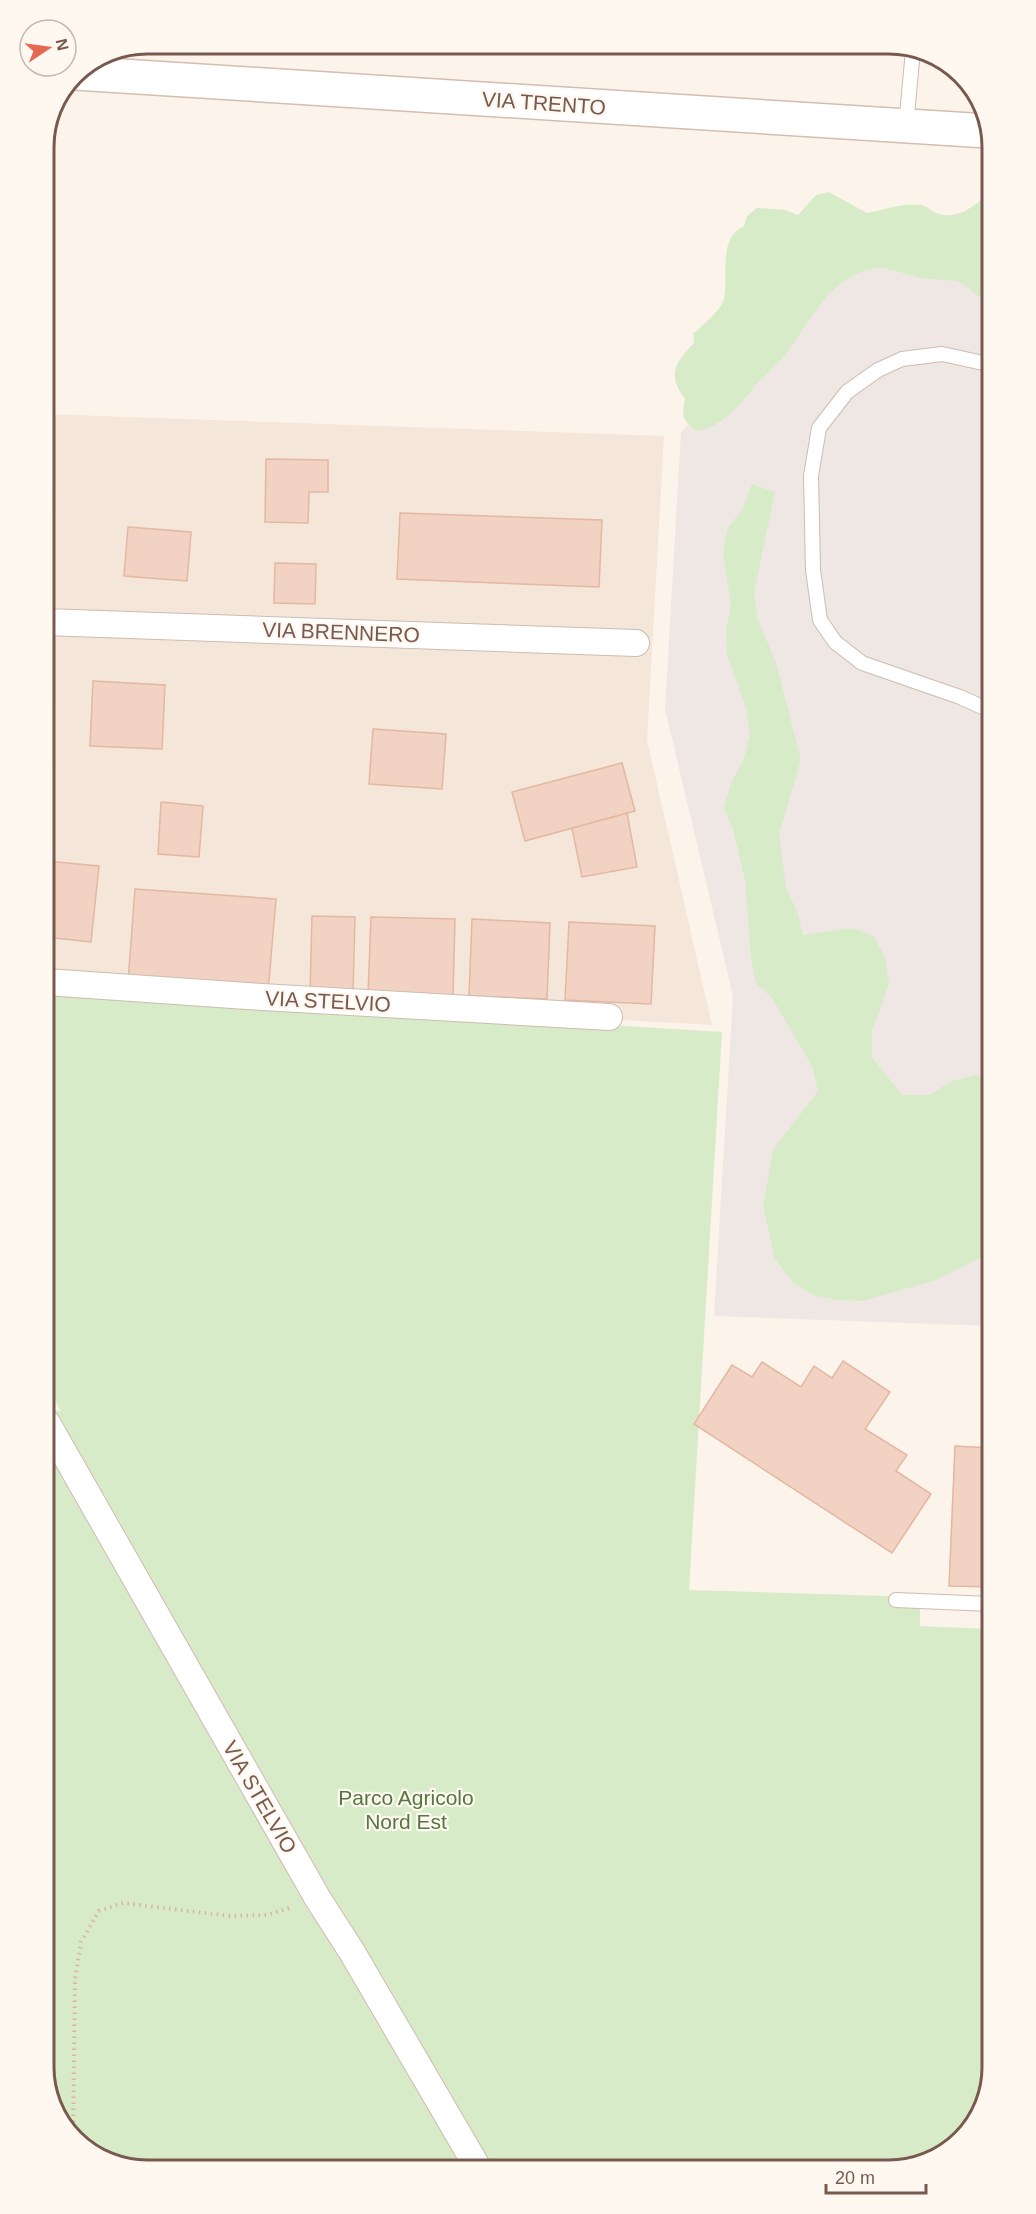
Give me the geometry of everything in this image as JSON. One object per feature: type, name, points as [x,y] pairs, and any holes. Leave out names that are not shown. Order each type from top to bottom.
[{"type":"street","name":"VIA TRENTO","points":[[98,67],[906,127],[980,130]]},
{"type":"street","name":"VIA BRENNERO","points":[[54,622],[636,643]]},
{"type":"street","name":"VIA STELVIO","points":[[54,983],[609,1017]]},
{"type":"street","name":"VIA STELVIO","points":[[54,1435],[318,1899],[352,1952],[473,2160]]},
{"type":"lane","points":[[906,127],[912,57]]},
{"type":"lane","points":[[982,363],[942,354],[902,359],[878,370],[847,392],[819,428],[811,476],[813,570],[820,620],[835,642],[862,663],[982,707]]},
{"type":"lane","points":[[896,1600],[982,1604]]},
{"type":"path","points":[[73,2124],[75,1979],[81,1942],[99,1911],[123,1903],[230,1916],[267,1915],[318,1899]]},
{"type":"shaded area","points":[[843,255],[982,280],[982,1326],[714,1316],[733,996],[665,709],[681,432]]},
{"type":"shaded area","points":[[54,414],[664,436],[647,740],[712,1025],[623,1020],[619,1011],[54,976]]},
{"type":"green space","points":[[829,192],[867,213],[903,205],[917,205],[944,215],[964,212],[982,199],[982,298],[957,282],[920,278],[884,268],[857,273],[832,291],[782,358],[736,408],[715,425],[698,431],[684,418],[685,399],[676,383],[675,370],[694,343],[693,334],[711,318],[724,299],[727,248],[730,240],[744,226],[747,216],[757,208],[785,210],[798,215],[816,195]]},
{"type":"green space","points":[[752,484],[775,492],[754,593],[758,620],[776,663],[801,760],[779,834],[786,888],[797,911],[803,935],[852,928],[873,936],[885,957],[889,984],[872,1031],[872,1057],[902,1095],[929,1095],[952,1081],[976,1075],[982,1078],[982,1257],[936,1280],[862,1301],[838,1300],[813,1295],[791,1281],[775,1259],[763,1206],[773,1150],[818,1091],[812,1066],[772,998],[756,983],[751,958],[745,880],[733,829],[724,808],[731,783],[743,761],[750,735],[746,708],[727,655],[726,630],[731,605],[723,553],[728,528],[743,508]]},
{"type":"green space","name":"Parco Agricolo Nord Est","points":[[54,990],[722,1032],[689,1590],[920,1597],[920,1626],[982,1629],[982,2067],[975,2103],[959,2128],[946,2141],[930,2150],[919,2155],[889,2160],[141,2160],[117,2155],[90,2141],[66,2114],[59,2097],[54,2067],[54,1410],[61,1411],[54,1399]]},
{"type":"building","points":[[266,459],[328,460],[328,492],[309,492],[308,523],[265,522]]},
{"type":"building","points":[[400,513],[602,520],[599,587],[397,579]]},
{"type":"building","points":[[128,527],[191,532],[187,581],[124,576]]},
{"type":"building","points":[[275,563],[316,564],[315,604],[274,603]]},
{"type":"building","points":[[93,681],[165,685],[162,749],[90,746]]},
{"type":"building","points":[[373,729],[446,734],[442,789],[369,784]]},
{"type":"building","points":[[622,763],[635,811],[525,841],[512,792]]},
{"type":"building","points":[[161,802],[203,806],[199,857],[158,854]]},
{"type":"building","points":[[627,813],[637,867],[582,877],[572,828]]},
{"type":"building","points":[[54,862],[99,866],[91,942],[54,938]]},
{"type":"building","points":[[135,889],[276,899],[268,992],[128,982]]},
{"type":"building","points":[[312,916],[355,917],[353,994],[310,993]]},
{"type":"building","points":[[371,917],[455,919],[453,996],[368,994]]},
{"type":"building","points":[[472,919],[550,923],[547,999],[469,996]]},
{"type":"building","points":[[569,922],[655,926],[651,1004],[565,1000]]},
{"type":"building","points":[[843,1361],[890,1392],[865,1429],[907,1455],[896,1471],[931,1494],[892,1553],[694,1424],[732,1365],[752,1377],[762,1362],[801,1387],[814,1366],[832,1378]]},
{"type":"building","points":[[955,1446],[982,1448],[982,1587],[949,1586]]}]
